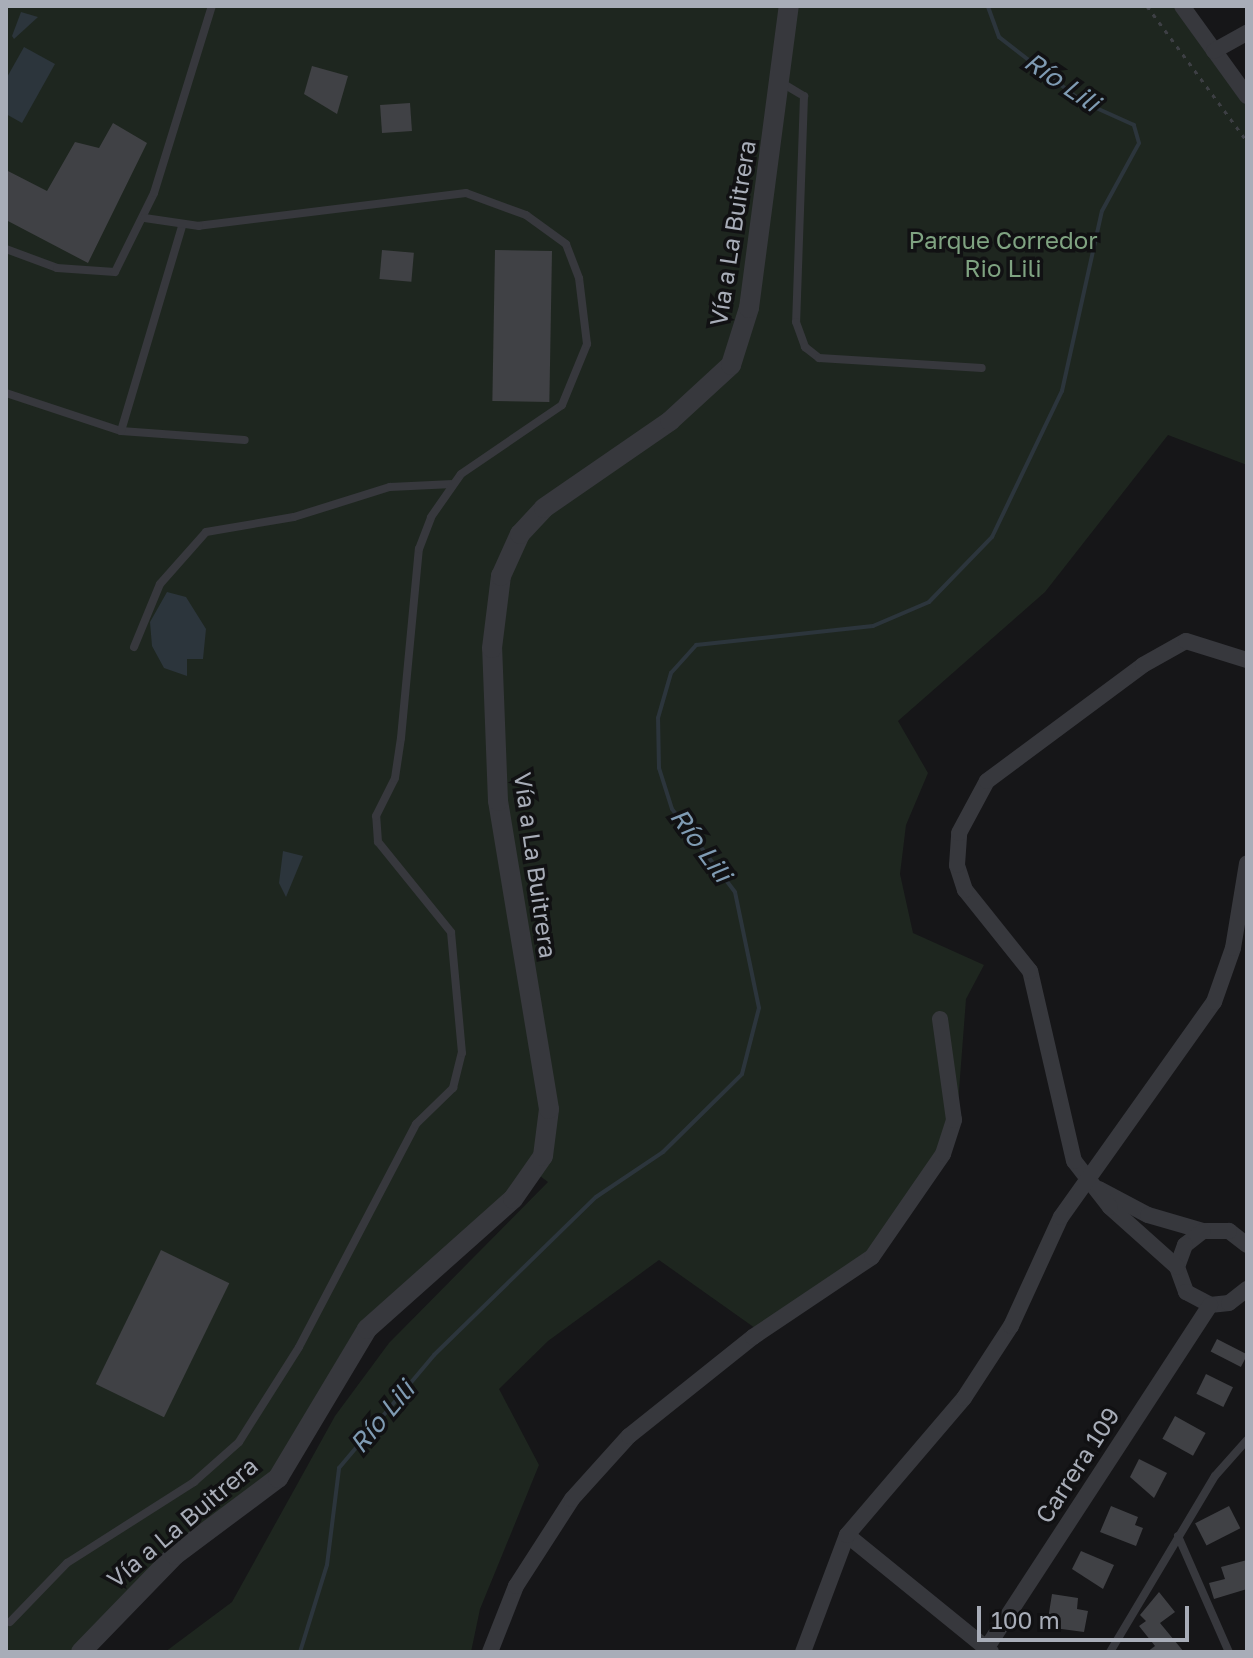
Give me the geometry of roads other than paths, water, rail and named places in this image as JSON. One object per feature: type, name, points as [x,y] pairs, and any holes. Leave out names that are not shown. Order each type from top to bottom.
[{"type":"street","name":"Vía a La Buitrera","points":[[81,1652],[175,1555],[278,1478],[367,1329],[513,1199],[543,1156],[549,1109],[498,801],[492,648],[501,576],[520,534],[544,508],[670,421],[731,365],[749,308],[782,83],[789,6]]},
{"type":"street","points":[[1182,6],[1247,96]]},
{"type":"street","points":[[1214,51],[1247,33]]},
{"type":"street","points":[[1243,1299],[1210,1305],[1186,1292],[1177,1267],[1091,1184],[1066,1143],[1030,971],[965,890],[957,865],[959,833],[987,781],[1143,665],[1186,641],[1247,660]]},
{"type":"street","points":[[803,1652],[847,1535],[964,1398],[1011,1326],[1061,1217],[1091,1184],[1214,1002],[1233,948],[1247,863]]},
{"type":"street","points":[[490,1652],[516,1586],[572,1499],[629,1436],[753,1337],[872,1257],[943,1154],[954,1120],[940,1019]]},
{"type":"street","points":[[1091,1184],[1148,1215],[1203,1231],[1229,1231],[1247,1245]]},
{"type":"street","points":[[1177,1267],[1185,1245],[1203,1231]]},
{"type":"street","name":"Carrera 109","points":[[988,1650],[1210,1305]]},
{"type":"street","points":[[847,1535],[988,1650]]},
{"type":"lane","points":[[6,249],[57,268],[115,272],[145,218],[212,6]]},
{"type":"lane","points":[[782,83],[804,96],[796,322],[805,347],[819,358],[982,368]]},
{"type":"lane","points":[[10,1622],[67,1563],[194,1482],[239,1442],[299,1347],[416,1124],[453,1088],[462,1053],[451,932],[390,862],[378,842],[376,816],[395,778],[419,549],[453,484],[562,405],[579,376],[586,327],[566,244],[526,215],[466,193],[182,226],[145,218]]},
{"type":"lane","points":[[121,431],[182,226]]},
{"type":"lane","points":[[6,393],[85,422],[121,431],[245,440]]},
{"type":"lane","points":[[134,647],[160,584],[206,532],[294,517],[390,487],[453,484]]},
{"type":"lane","points":[[1110,1652],[1178,1536],[1247,1440]]},
{"type":"lane","points":[[1178,1536],[1229,1652]]},
{"type":"waterway","name":"Río Lili","points":[[300,1652],[327,1565],[339,1468],[434,1355],[596,1197],[663,1152],[742,1074],[759,1008],[735,892],[672,809],[659,768],[658,718],[671,673],[696,645],[873,626],[929,602],[992,537],[1062,391],[1102,211],[1139,143],[1134,125],[1083,102],[999,37],[988,6]]},
{"type":"park label","name":"Parque Corredor Rio Lili","points":[[1003,254]]}]
